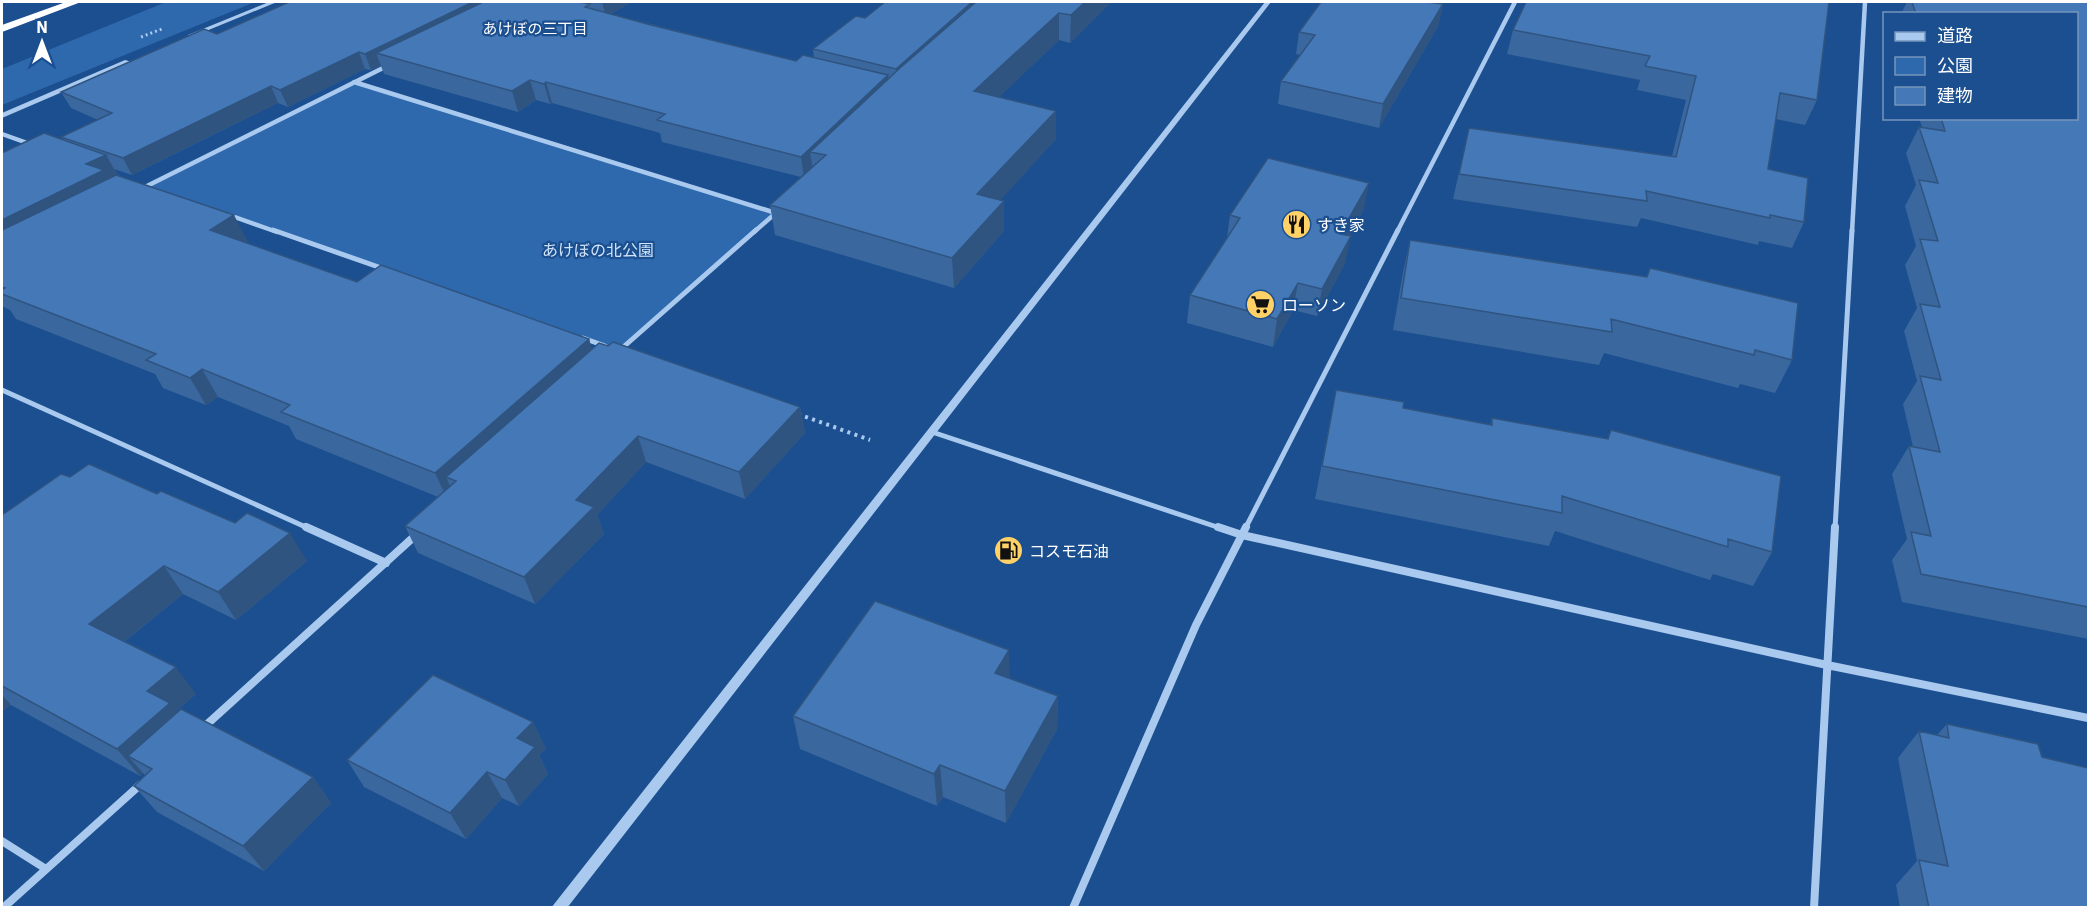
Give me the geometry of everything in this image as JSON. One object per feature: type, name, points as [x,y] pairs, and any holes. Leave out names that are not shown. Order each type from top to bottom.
[{"type":"highway","points":[[2,29],[75,2]]},
{"type":"street","points":[[180,40],[274,2]]},
{"type":"street","points":[[558,908],[1268,2]]},
{"type":"street","points":[[1073,908],[1196,625],[1515,2]]},
{"type":"street","points":[[1814,908],[1865,2]]},
{"type":"street","points":[[2,116],[138,58]]},
{"type":"street","points":[[137,191],[395,62]]},
{"type":"street","points":[[354,82],[776,213]]},
{"type":"street","points":[[2,134],[35,146]]},
{"type":"street","points":[[136,182],[158,190]]},
{"type":"street","points":[[611,359],[785,205]]},
{"type":"street","points":[[226,213],[394,272]]},
{"type":"street","points":[[574,335],[619,351]]},
{"type":"street","points":[[2,390],[386,563]]},
{"type":"street","points":[[932,432],[1242,535],[1827,665],[2088,718]]},
{"type":"street","points":[[194,736],[420,531]]},
{"type":"street","points":[[3,908],[151,775]]},
{"type":"street","points":[[2,842],[46,869]]},
{"type":"path","points":[[794,413],[870,440]]},
{"type":"green space","points":[[166,2],[255,2],[2,105],[2,69]]},
{"type":"green space","name":"あけぼの北公園","points":[[354,82],[776,213],[619,351],[147,186]]},
{"type":"building","points":[[289,2],[473,2],[365,54],[359,52],[280,90],[271,86],[123,158],[61,137],[112,113],[61,92],[204,29],[217,34]]},
{"type":"building","points":[[483,2],[579,2],[590,4],[585,7],[651,25],[796,61],[803,55],[888,75],[801,157],[657,120],[665,114],[546,82],[544,84],[530,80],[512,91],[376,53]]},
{"type":"building","points":[[885,2],[972,2],[896,69],[813,49],[856,16],[865,18]]},
{"type":"building","points":[[976,2],[1085,2],[1071,15],[1059,13],[974,91],[1056,111],[977,194],[1004,201],[952,258],[770,205],[826,155],[810,152],[900,68]]},
{"type":"building","points":[[1321,2],[1443,4],[1383,104],[1281,81],[1315,35],[1299,32]]},
{"type":"building","points":[[1526,2],[1829,2],[1817,100],[1780,93],[1768,169],[1808,178],[1804,222],[1770,215],[1770,218],[1646,191],[1647,201],[1459,174],[1469,128],[1676,157],[1696,76],[1645,66],[1650,56],[1513,30]]},
{"type":"building","points":[[1912,2],[2088,2],[2088,607],[1921,574],[1911,532],[1931,536],[1909,446],[1940,452],[1920,376],[1941,380],[1920,304],[1940,307],[1920,239],[1938,241],[1919,180],[1938,183],[1919,127],[1945,131],[1942,120],[2078,120],[2078,12],[1915,12]]},
{"type":"building","points":[[44,133],[106,155],[86,164],[104,170],[2,220],[2,150],[4,152]]},
{"type":"building","points":[[1268,158],[1369,183],[1340,234],[1351,236],[1322,289],[1298,283],[1277,319],[1190,295],[1240,218],[1230,215]]},
{"type":"building","points":[[116,175],[234,215],[210,230],[357,282],[381,265],[589,339],[435,473],[281,412],[290,405],[202,369],[190,378],[146,360],[156,354],[2,294],[5,288],[2,287],[2,230]]},
{"type":"building","points":[[1410,240],[1647,277],[1650,268],[1798,303],[1792,360],[1755,350],[1754,355],[1611,319],[1612,332],[1401,298]]},
{"type":"building","points":[[613,342],[800,407],[739,472],[638,436],[576,500],[594,507],[524,577],[405,526],[456,481],[446,477],[599,343],[608,346]]},
{"type":"building","points":[[1336,390],[1404,402],[1403,408],[1492,425],[1492,418],[1608,439],[1611,430],[1781,476],[1772,552],[1728,539],[1728,547],[1562,496],[1562,513],[1322,466]]},
{"type":"building","points":[[89,464],[157,494],[161,491],[235,523],[247,513],[290,533],[218,592],[164,566],[89,624],[176,667],[147,691],[170,703],[117,749],[2,686],[2,515],[61,474],[70,477]]},
{"type":"building","points":[[875,601],[1009,650],[995,673],[1058,696],[1005,791],[940,765],[934,774],[793,716]]},
{"type":"building","points":[[433,675],[533,722],[517,738],[535,747],[505,780],[487,772],[450,813],[347,760]]},
{"type":"building","points":[[181,709],[313,777],[243,846],[134,786],[152,769],[128,756]]},
{"type":"building","points":[[1947,724],[2038,744],[2042,757],[2088,768],[2088,908],[1929,908],[1919,860],[1948,866],[1919,731],[1949,738]]},
{"type":"place","name":"すき家","points":[[1296,225]]},
{"type":"place","name":"ローソン","points":[[1261,305]]},
{"type":"place","name":"コスモ石油","points":[[1008,551]]},
{"type":"district","name":"あけぼの三丁目","points":[[535,29]]}]
